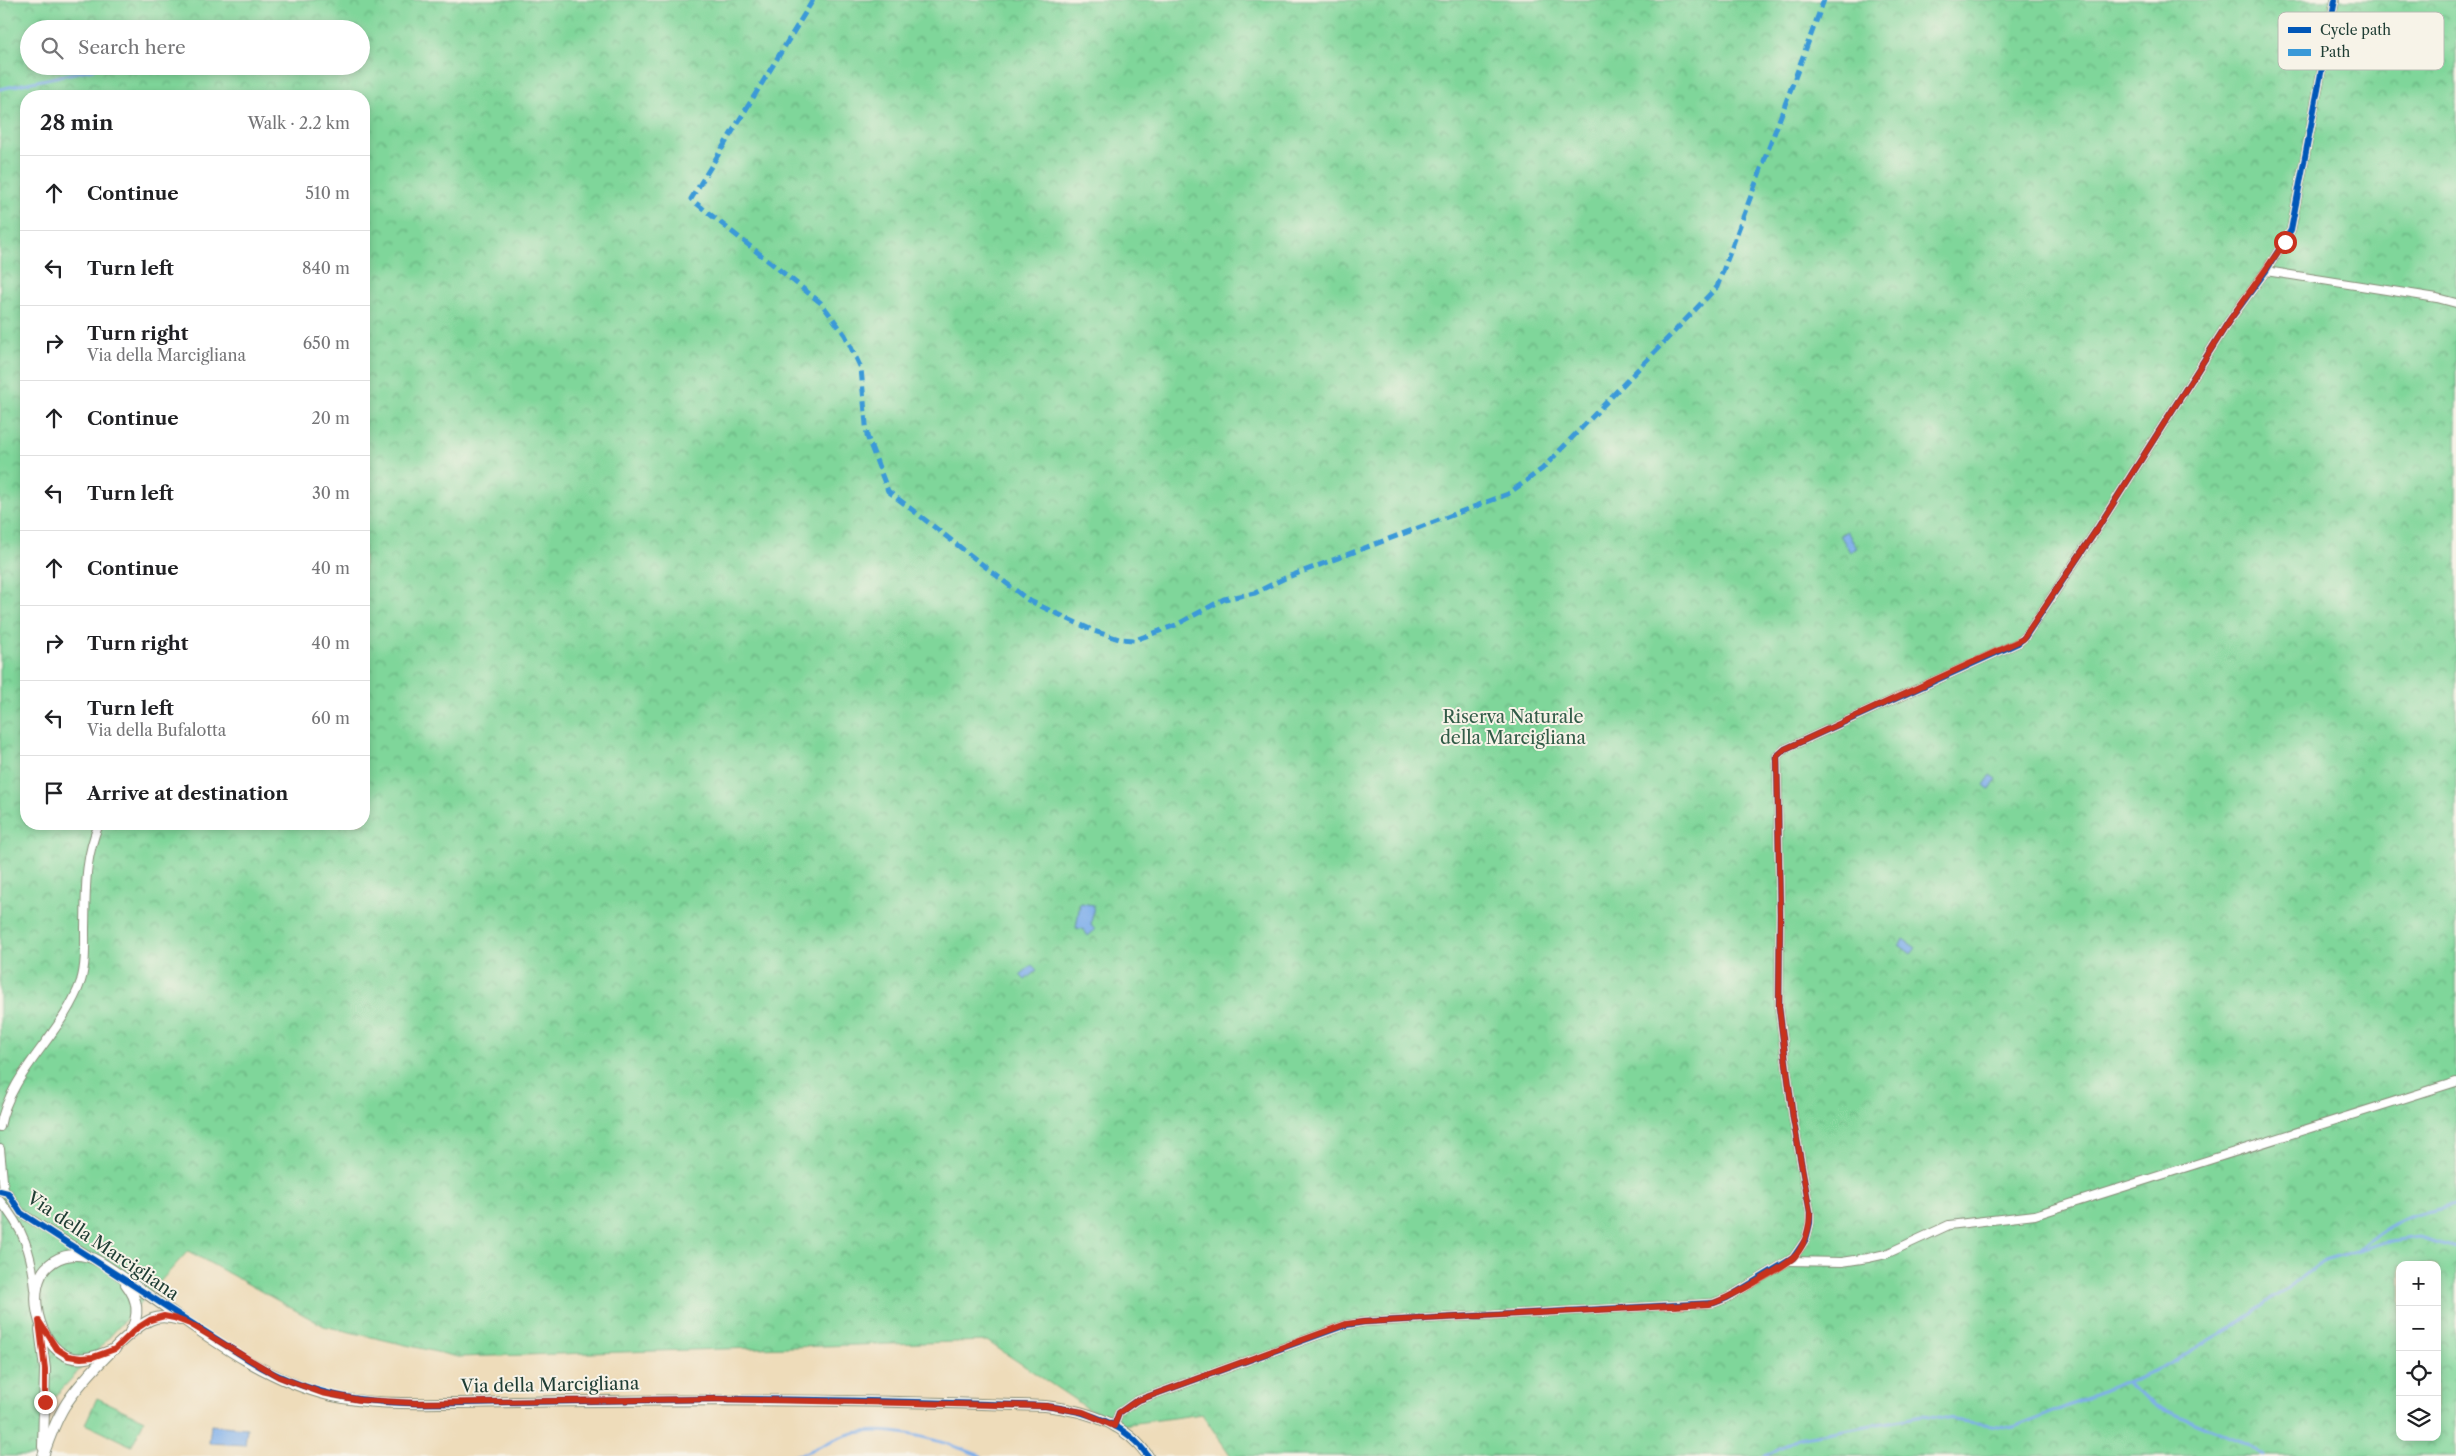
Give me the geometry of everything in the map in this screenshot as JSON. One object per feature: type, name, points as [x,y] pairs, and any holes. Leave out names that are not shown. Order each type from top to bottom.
[{"type":"street","points":[[1114,1426],[1119,1413],[1136,1401],[1346,1324],[1709,1304],[1723,1300],[1789,1261],[1797,1253],[1808,1233],[1810,1212],[1793,1118],[1779,1007],[1780,914],[1777,756],[1785,749],[2023,639],[2097,529],[2229,321],[2285,242],[2295,218],[2322,70]]},
{"type":"street","points":[[2266,271],[2437,298],[2456,303]]},
{"type":"street","points":[[0,1127],[7,1102],[61,1018],[81,981],[85,960],[88,856],[97,830]]},
{"type":"street","points":[[1789,1261],[1842,1262],[1868,1258],[1886,1254],[1949,1225],[2035,1215],[2456,1082]]},
{"type":"street","points":[[0,1150],[2,1191]]},
{"type":"street","name":"Via della Marcigliana","points":[[2,1191],[21,1212],[94,1258],[190,1324],[279,1377],[314,1391],[346,1398],[415,1403],[726,1399],[1046,1406],[1083,1412],[1114,1426],[1132,1439],[1148,1456]]},
{"type":"street","name":"Via della Marcigliana","points":[[0,1201],[20,1226],[27,1243],[33,1265],[35,1289]]},
{"type":"street","points":[[43,1456],[45,1378],[35,1289],[44,1271],[55,1260],[76,1255],[94,1258]]},
{"type":"street","points":[[121,1277],[132,1292],[137,1304],[136,1320],[127,1337]]},
{"type":"street","points":[[43,1456],[56,1420],[65,1406],[84,1381],[127,1337],[142,1324],[159,1317],[174,1318],[190,1324]]},
{"type":"street","points":[[39,1321],[52,1344],[68,1356],[93,1357],[115,1349]]},
{"type":"green space","name":"Riserva Naturale della Marcigliana","points":[[0,0],[2456,0],[2456,1456],[1231,1456],[1202,1414],[1114,1426],[987,1341],[458,1357],[324,1326],[188,1251],[51,1401],[34,1456],[0,1456]]},
{"type":"green space","points":[[97,1398],[144,1420],[132,1446],[85,1424]]},
{"type":"water","points":[[1847,531],[1857,548],[1850,552],[1840,535]]},
{"type":"water","points":[[1991,775],[1997,779],[1990,790],[1984,785]]},
{"type":"water","points":[[1080,903],[1094,905],[1091,925],[1095,930],[1088,936],[1083,929],[1076,928]]},
{"type":"water","points":[[1903,939],[1916,948],[1911,954],[1899,945]]},
{"type":"water","points":[[1032,965],[1037,970],[1025,980],[1020,975]]},
{"type":"water","points":[[211,1425],[247,1428],[245,1445],[209,1443]]},
{"type":"waterway","points":[[0,89],[65,75]]},
{"type":"waterway","points":[[2358,1249],[2382,1231],[2415,1215],[2456,1205]]},
{"type":"waterway","points":[[1765,1456],[1798,1438],[1923,1416],[2014,1428],[2161,1368],[2229,1329],[2325,1260],[2385,1242],[2419,1237],[2456,1248]]},
{"type":"waterway","points":[[2126,1382],[2157,1406],[2247,1444],[2264,1456]]},
{"type":"waterway","points":[[793,1456],[846,1435],[870,1431],[919,1436],[981,1456]]},
{"type":"marked path","points":[[813,0],[691,199],[821,303],[845,335],[861,368],[867,436],[888,491],[1028,600],[1094,631],[1119,639],[1135,640],[1176,625],[1224,599],[1255,593],[1285,578],[1508,494],[1542,469],[1717,287],[1824,0]]},
{"type":"cycle path","points":[[2333,12],[2335,0]]},
{"type":"cycle path","points":[[1114,1426],[1119,1413],[1136,1401],[1346,1325],[1364,1322],[1714,1303],[1727,1298],[1793,1258],[1806,1239],[1810,1223],[1810,1212],[1793,1118],[1779,1007],[1780,914],[1777,756],[1785,749],[2018,643],[2025,637],[2097,529],[2229,321],[2266,271],[2291,230],[2322,70]]},
{"type":"cycle path","points":[[0,1191],[8,1193],[21,1213],[249,1360],[281,1377],[313,1389],[345,1397],[409,1403],[755,1399],[1045,1406],[1089,1415],[1116,1426],[1139,1444],[1148,1456]]},
{"type":"route","points":[[45,1402],[45,1369],[39,1321],[47,1337],[57,1349],[68,1356],[81,1358],[93,1357],[115,1349],[142,1324],[164,1316],[179,1319],[190,1324],[279,1377],[314,1391],[346,1398],[415,1403],[716,1399],[895,1401],[1046,1406],[1095,1415],[1114,1426],[1119,1413],[1136,1401],[1346,1324],[1709,1304],[1723,1300],[1793,1258],[1806,1239],[1810,1223],[1810,1212],[1793,1118],[1779,1007],[1780,914],[1776,762],[1779,752],[2018,643],[2023,639],[2097,529],[2229,321],[2285,242]]}]
